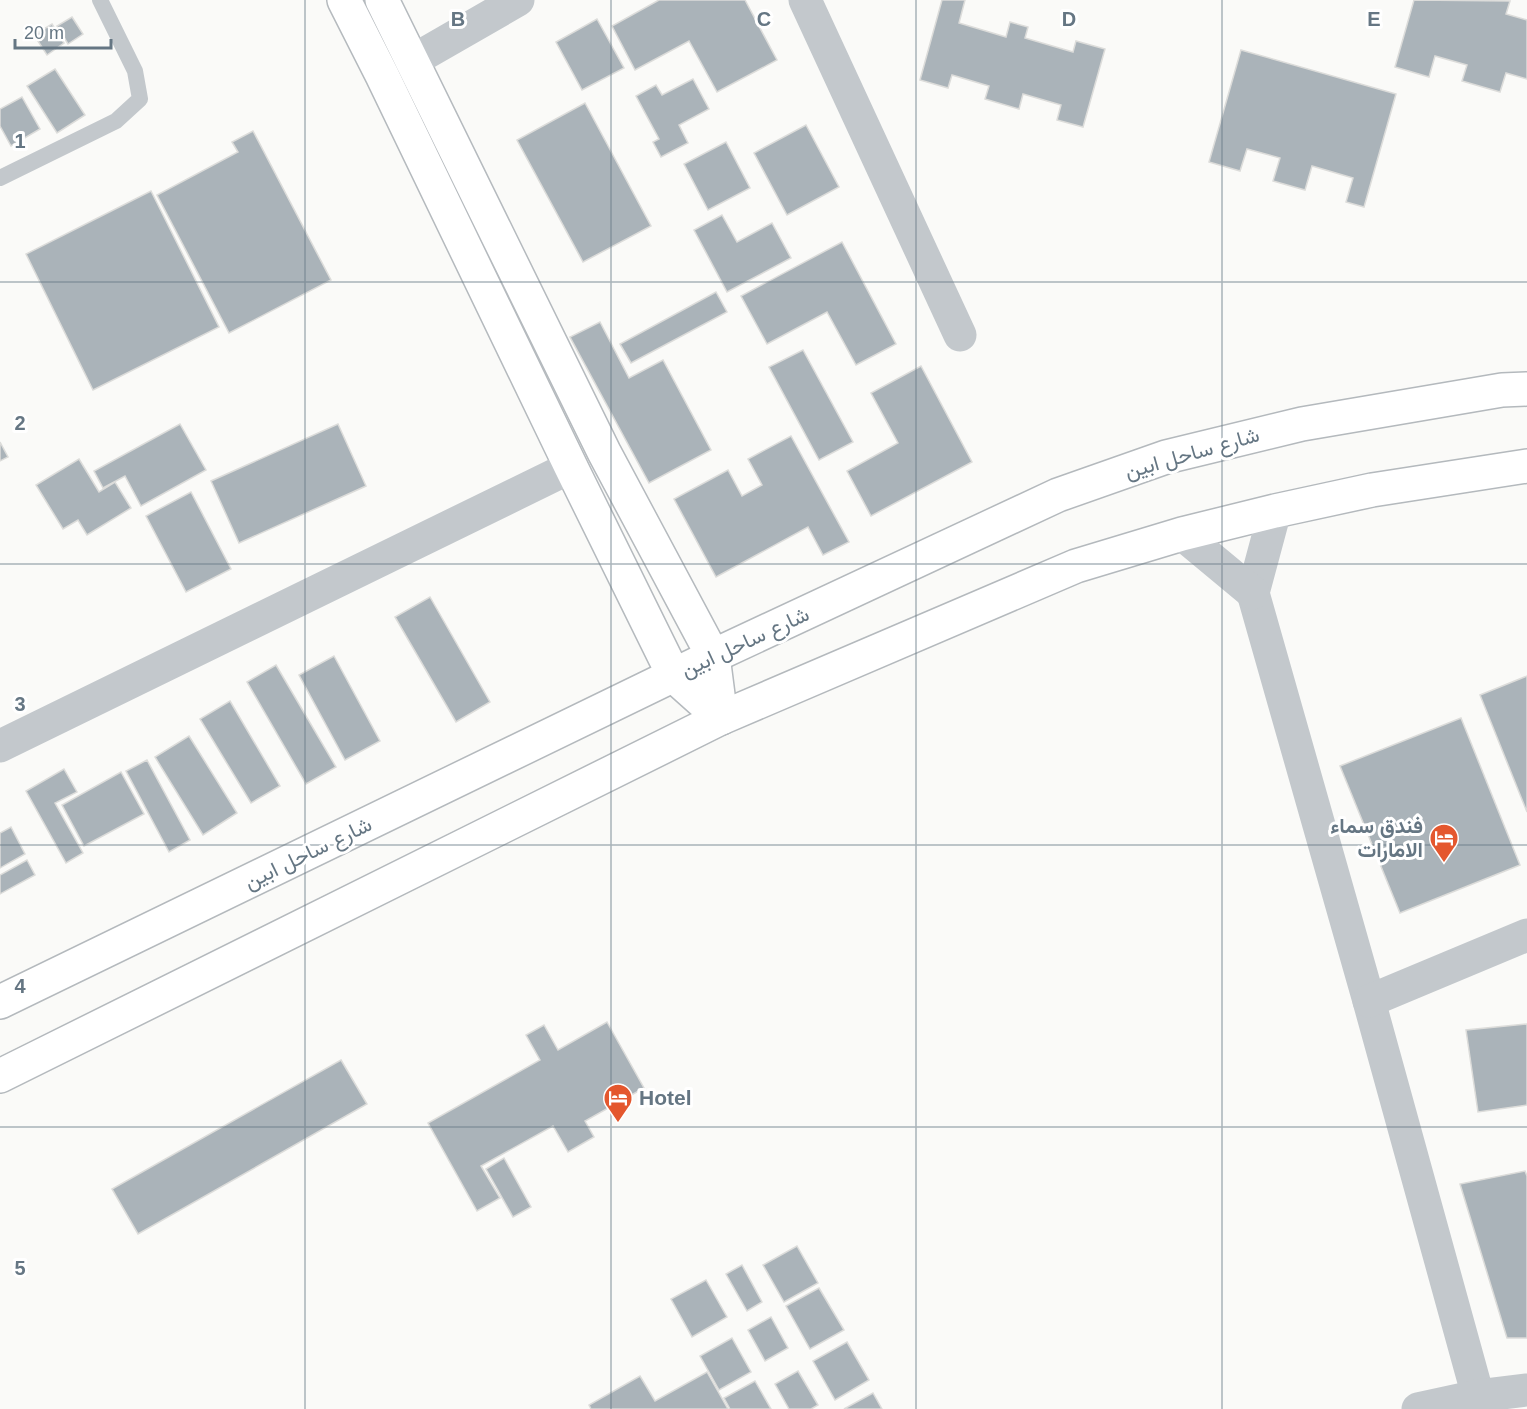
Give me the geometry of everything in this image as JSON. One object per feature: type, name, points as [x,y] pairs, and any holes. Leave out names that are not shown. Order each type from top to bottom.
[{"type":"main road","points":[[344,0],[674,676],[721,718]]},
{"type":"main road","points":[[382,0],[604,452],[713,656],[721,718]]},
{"type":"main road","points":[[382,75],[412,61]]},
{"type":"main road","name":"شارع ساحل ابين","points":[[0,1002],[713,656],[1058,495],[1166,457],[1302,424],[1502,390],[1527,389]]},
{"type":"main road","points":[[571,467],[604,452]]},
{"type":"main road","points":[[0,1076],[721,718],[1076,566],[1182,534],[1275,511],[1372,490],[1527,466]]},
{"type":"street","points":[[412,61],[518,0]]},
{"type":"street","points":[[805,0],[960,335]]},
{"type":"street","points":[[0,746],[571,467]]},
{"type":"street","points":[[1275,511],[1253,593],[1478,1396]]},
{"type":"street","points":[[1182,534],[1253,593]]},
{"type":"street","points":[[1369,1001],[1527,935]]},
{"type":"street","points":[[1418,1409],[1478,1396],[1527,1390]]},
{"type":"lane","points":[[0,178],[116,121],[140,99],[135,71],[100,0]]},
{"type":"building","points":[[659,0],[745,0],[777,60],[717,92],[689,41],[635,70],[612,26]]},
{"type":"building","points":[[942,0],[965,0],[959,23],[1006,37],[1010,22],[1028,27],[1025,38],[1073,52],[1076,41],[1105,49],[1083,127],[1057,120],[1061,105],[1023,94],[1019,109],[985,99],[989,86],[952,75],[948,88],[920,80]]},
{"type":"building","points":[[1414,0],[1510,1],[1506,14],[1527,20],[1527,79],[1506,73],[1500,92],[1462,81],[1467,65],[1435,56],[1429,77],[1395,67]]},
{"type":"building","points":[[72,17],[83,34],[68,44],[57,26]]},
{"type":"building","points":[[597,19],[624,68],[582,90],[556,42]]},
{"type":"building","points":[[52,24],[64,43],[47,55],[34,35]]},
{"type":"building","points":[[1241,50],[1396,94],[1364,207],[1346,202],[1353,178],[1312,166],[1305,190],[1273,181],[1280,158],[1247,149],[1240,171],[1209,162]]},
{"type":"building","points":[[55,69],[85,115],[57,133],[27,86]]},
{"type":"building","points":[[693,79],[709,109],[679,125],[688,143],[661,157],[653,142],[659,139],[636,96],[656,85],[662,95]]},
{"type":"building","points":[[22,97],[40,129],[11,146],[0,126],[0,109]]},
{"type":"building","points":[[585,103],[651,226],[583,262],[517,140]]},
{"type":"building","points":[[806,125],[839,187],[787,215],[754,153]]},
{"type":"building","points":[[253,131],[331,280],[229,333],[157,195],[238,152],[232,142]]},
{"type":"building","points":[[726,142],[750,188],[708,210],[684,164]]},
{"type":"building","points":[[151,191],[219,327],[93,390],[26,254]]},
{"type":"building","points":[[722,215],[737,242],[772,223],[791,258],[727,292],[694,230]]},
{"type":"building","points":[[842,242],[896,344],[856,365],[827,312],[767,344],[741,296]]},
{"type":"building","points":[[716,292],[727,312],[631,363],[620,344]]},
{"type":"building","points":[[600,322],[629,378],[663,360],[711,450],[649,483],[570,337]]},
{"type":"building","points":[[803,350],[853,442],[819,460],[769,367]]},
{"type":"building","points":[[921,366],[972,462],[871,516],[847,471],[898,443],[871,393]]},
{"type":"building","points":[[180,424],[206,470],[141,506],[125,476],[103,488],[94,471]]},
{"type":"building","points":[[338,424],[366,486],[239,543],[211,481]]},
{"type":"building","points":[[791,436],[849,542],[823,555],[808,527],[716,577],[674,499],[728,470],[742,496],[762,485],[748,459]]},
{"type":"building","points":[[0,442],[8,457],[0,461]]},
{"type":"building","points":[[79,459],[99,492],[115,482],[131,508],[87,535],[78,520],[63,529],[36,485]]},
{"type":"building","points":[[191,492],[231,569],[186,592],[146,516]]},
{"type":"building","points":[[430,597],[490,702],[456,722],[395,617]]},
{"type":"building","points":[[334,656],[380,741],[345,760],[299,675]]},
{"type":"building","points":[[276,665],[336,767],[306,784],[247,682]]},
{"type":"building","points":[[1527,676],[1527,812],[1480,695]]},
{"type":"building","points":[[230,701],[280,786],[251,803],[200,719]]},
{"type":"building","points":[[1461,718],[1520,865],[1400,913],[1340,766]]},
{"type":"building","points":[[189,736],[237,813],[203,835],[155,757]]},
{"type":"building","points":[[147,760],[190,840],[169,852],[126,771]]},
{"type":"building","points":[[64,769],[77,792],[55,803],[83,853],[66,863],[26,791]]},
{"type":"building","points":[[121,772],[144,814],[84,846],[62,805]]},
{"type":"building","points":[[11,827],[25,854],[0,868],[0,833]]},
{"type":"building","points":[[27,860],[35,875],[0,894],[0,875]]},
{"type":"building","points":[[607,1022],[644,1088],[585,1121],[594,1137],[568,1152],[553,1126],[481,1166],[500,1198],[477,1211],[428,1123],[540,1060],[526,1035],[544,1025],[558,1050]]},
{"type":"building","points":[[1527,1024],[1527,1105],[1478,1112],[1466,1030]]},
{"type":"building","points":[[341,1060],[367,1104],[138,1234],[112,1189]]},
{"type":"building","points":[[504,1158],[531,1207],[513,1217],[486,1169]]},
{"type":"building","points":[[1525,1171],[1527,1176],[1527,1338],[1507,1338],[1460,1184]]},
{"type":"building","points":[[797,1246],[818,1283],[784,1302],[763,1265]]},
{"type":"building","points":[[742,1265],[762,1302],[747,1311],[726,1274]]},
{"type":"building","points":[[706,1280],[727,1317],[692,1337],[671,1299]]},
{"type":"building","points":[[819,1288],[844,1330],[810,1349],[786,1306]]},
{"type":"building","points":[[771,1317],[788,1348],[765,1361],[748,1330]]},
{"type":"building","points":[[732,1338],[751,1372],[719,1390],[700,1356]]},
{"type":"building","points":[[847,1342],[869,1380],[835,1400],[813,1361]]},
{"type":"building","points":[[798,1371],[818,1405],[811,1409],[789,1409],[775,1384]]},
{"type":"building","points":[[707,1372],[728,1409],[591,1409],[589,1405],[640,1376],[655,1401]]},
{"type":"building","points":[[755,1381],[771,1409],[730,1409],[724,1398]]},
{"type":"building","points":[[873,1393],[882,1409],[844,1409]]},
{"type":"place","name":"فندق سماء الامارات","points":[[1444,864]]},
{"type":"place","name":"Hotel","points":[[618,1124]]}]
